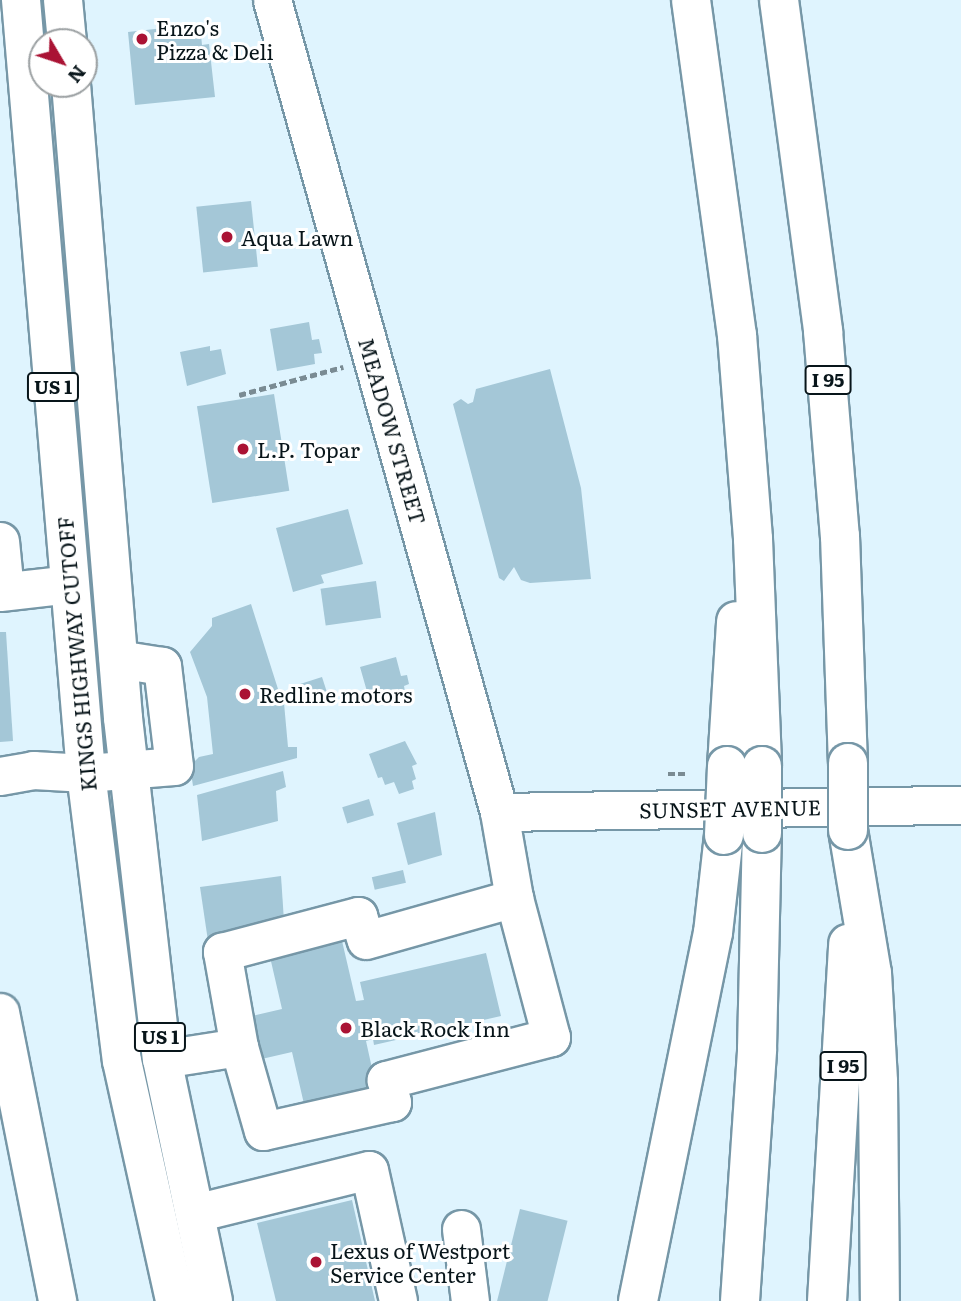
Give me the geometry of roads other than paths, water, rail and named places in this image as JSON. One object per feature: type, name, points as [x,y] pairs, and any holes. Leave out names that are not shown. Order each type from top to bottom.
[{"type":"main road","name":"KINGS HIGHWAY CUTOFF","points":[[21,0],[86,773],[122,1061],[177,1217],[213,1301]]},
{"type":"main road","points":[[63,0],[66,28]]},
{"type":"main road","points":[[638,1301],[713,933],[724,835],[746,440],[726,236],[691,0]]},
{"type":"main road","name":"I 95","points":[[779,0],[823,331],[840,536],[848,830],[844,1054],[827,1301]]},
{"type":"main road","name":"KINGS HIGHWAY CUTOFF","points":[[72,98],[118,659],[177,1217],[175,1301]]},
{"type":"main road","points":[[726,769],[762,833],[757,1061],[740,1301]]},
{"type":"main road","points":[[848,830],[872,973],[878,1082],[880,1301]]},
{"type":"street","name":"MEADOW STREET","points":[[239,1047],[262,1132],[392,1102],[386,1080],[551,1037],[510,881],[499,812],[272,0]]},
{"type":"street","points":[[0,541],[3,591],[70,584]]},
{"type":"street","points":[[0,776],[33,770],[86,773],[129,770]]},
{"type":"street","name":"SUNSET AVENUE","points":[[499,812],[961,805]]},
{"type":"street","points":[[162,1059],[239,1047],[222,952],[358,916],[366,940],[510,881]]},
{"type":"street","points":[[0,1012],[6,1075],[57,1301]]},
{"type":"street","points":[[177,1217],[369,1170],[398,1301]]},
{"type":"street","points":[[461,1229],[470,1301]]},
{"type":"place","name":"Enzo's Pizza & Deli","points":[[142,39]]},
{"type":"place","name":"Aqua Lawn","points":[[227,237]]},
{"type":"place","name":"L.P. Topar","points":[[243,449]]},
{"type":"place","name":"Redline motors","points":[[245,694]]},
{"type":"place","name":"Black Rock Inn","points":[[346,1028]]},
{"type":"place","name":"Lexus of Westport Service Center","points":[[316,1262]]}]
